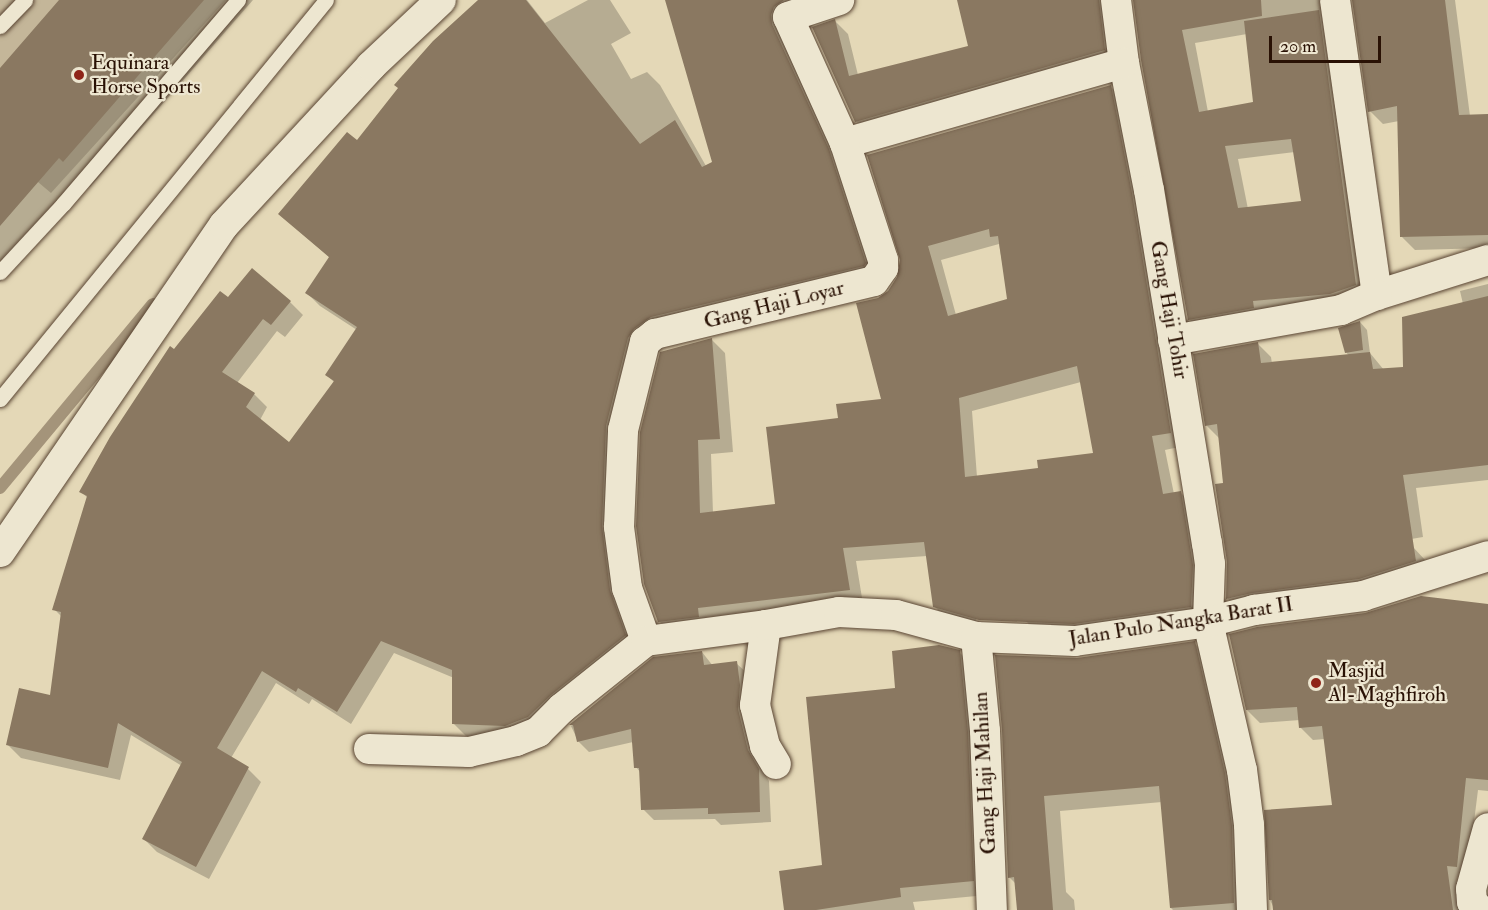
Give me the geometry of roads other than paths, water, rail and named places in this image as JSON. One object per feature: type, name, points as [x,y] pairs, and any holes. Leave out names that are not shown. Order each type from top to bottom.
[{"type":"street","points":[[0,552],[224,225],[371,66],[441,0]]},
{"type":"street","name":"Gang Haji Loyar","points":[[646,641],[627,588],[619,527],[623,430],[645,342],[655,334],[874,281],[880,275],[883,260],[845,143],[784,9],[839,0]]},
{"type":"street","name":"Gang Haji Tohir","points":[[1116,0],[1124,63],[1149,190],[1210,564],[1208,622],[1242,770],[1249,825],[1252,910]]},
{"type":"street","points":[[1335,0],[1377,295]]},
{"type":"street","points":[[845,143],[1124,63]]},
{"type":"street","points":[[1173,340],[1341,310],[1377,295],[1488,260]]},
{"type":"street","name":"Jalan Pulo Nangka Barat II","points":[[646,641],[766,625],[839,612],[896,615],[976,637],[1075,641],[1208,622],[1254,610],[1363,596],[1488,556]]},
{"type":"street","points":[[766,625],[756,705],[765,746],[776,764]]},
{"type":"street","name":"Gang Haji Mahilan","points":[[976,637],[985,731],[992,910]]},
{"type":"street","points":[[369,749],[470,752],[516,741],[538,732],[562,708],[646,641]]},
{"type":"street","points":[[1480,910],[1472,902],[1471,889],[1488,828]]},
{"type":"lane","points":[[0,26],[25,0]]},
{"type":"lane","points":[[0,272],[63,204],[238,0]]},
{"type":"lane","points":[[0,399],[326,0]]},
{"type":"waterway","points":[[0,488],[153,304]]},
{"type":"place","name":"Equinara Horse Sports","points":[[79,75]]},
{"type":"place","name":"Masjid Al-Maghfiroh","points":[[1316,683]]}]
